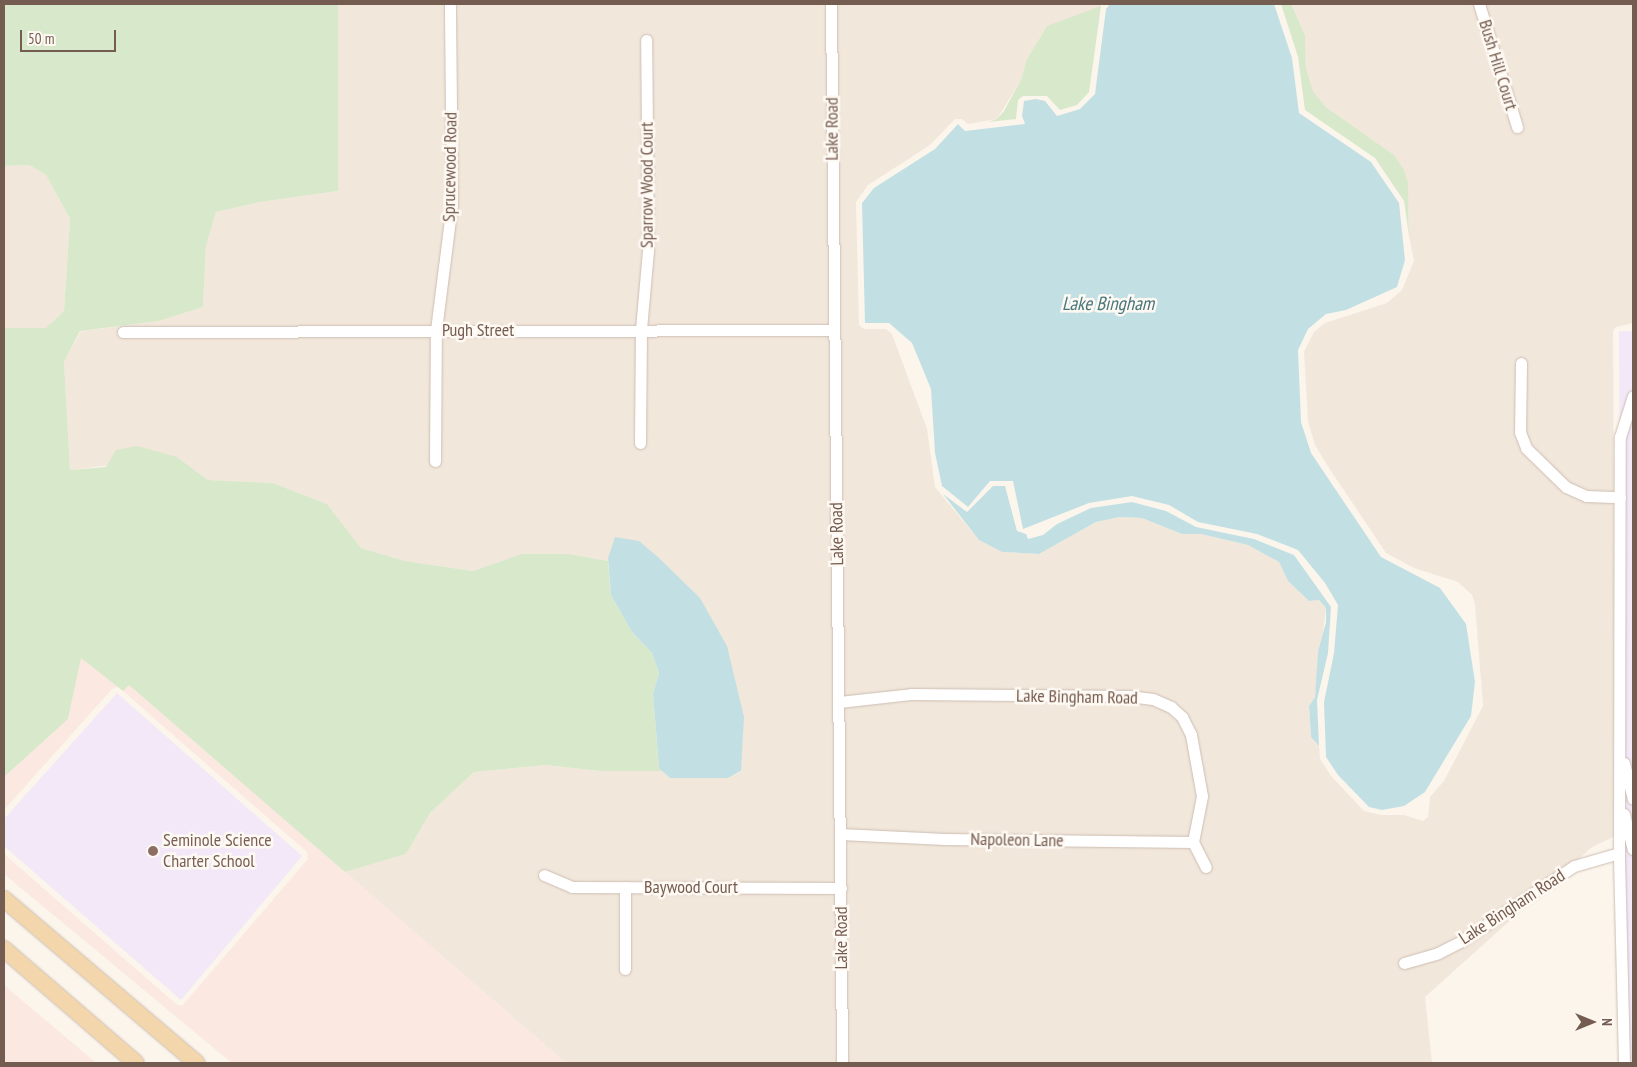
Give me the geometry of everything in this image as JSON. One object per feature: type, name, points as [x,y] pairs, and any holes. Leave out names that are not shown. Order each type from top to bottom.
[{"type":"main road","points":[[4,899],[197,1063]]},
{"type":"main road","points":[[4,949],[136,1063]]},
{"type":"street","name":"Sprucewood Road","points":[[435,461],[436,330],[452,204],[450,4]]},
{"type":"street","name":"Lake Road","points":[[832,4],[842,1063]]},
{"type":"street","name":"Bush Hill Court","points":[[1479,4],[1517,127]]},
{"type":"street","name":"Sparrow Wood Court","points":[[640,443],[641,329],[648,250],[646,40]]},
{"type":"street","name":"Pugh Street","points":[[123,332],[641,329],[834,330]]},
{"type":"street","points":[[1521,363],[1520,432],[1526,448],[1566,487],[1586,496],[1620,497]]},
{"type":"street","points":[[1624,1063],[1620,853],[1620,437],[1626,409],[1633,396]]},
{"type":"street","name":"Lake Bingham Road","points":[[839,702],[911,694],[1128,696],[1154,699],[1171,707],[1182,717],[1191,734],[1202,796],[1193,842]]},
{"type":"street","points":[[1620,744],[1633,799]]},
{"type":"street","points":[[1620,790],[1633,849]]},
{"type":"street","name":"Napoleon Lane","points":[[840,834],[945,839],[1193,842]]},
{"type":"street","points":[[1193,842],[1206,867]]},
{"type":"street","name":"Lake Bingham Road","points":[[1404,963],[1438,954],[1463,940],[1574,866],[1620,853]]},
{"type":"street","name":"Baywood Court","points":[[544,875],[572,887],[841,888]]},
{"type":"street","points":[[625,887],[625,969]]},
{"type":"street","points":[[1622,892],[1633,887]]},
{"type":"street","points":[[1622,904],[1633,899]]},
{"type":"shaded area","points":[[338,4],[1103,4],[1096,9],[1047,26],[1027,59],[1021,80],[997,119],[968,124],[962,119],[955,119],[930,145],[868,185],[856,202],[859,325],[864,329],[886,329],[892,334],[927,429],[935,487],[979,540],[1002,552],[1039,554],[1096,522],[1120,517],[1142,518],[1182,534],[1201,534],[1248,545],[1279,562],[1288,581],[1309,601],[1319,600],[1326,608],[1315,697],[1309,706],[1311,737],[1319,746],[1320,759],[1332,777],[1364,811],[1381,815],[1404,815],[1423,821],[1428,817],[1430,797],[1444,781],[1483,706],[1475,604],[1472,595],[1458,582],[1414,568],[1386,553],[1315,445],[1308,421],[1304,352],[1314,332],[1325,323],[1387,303],[1402,290],[1414,261],[1409,236],[1409,210],[1394,155],[1326,107],[1313,91],[1306,68],[1305,35],[1291,4],[1633,4],[1633,323],[1616,327],[1613,331],[1615,836],[1592,847],[1425,997],[1432,1063],[566,1063],[345,872],[406,854],[430,813],[474,772],[545,765],[600,771],[663,771],[670,778],[728,778],[741,772],[741,748],[608,558],[608,561],[569,554],[521,554],[473,571],[405,561],[361,548],[327,504],[273,483],[208,480],[177,457],[70,470],[64,362],[81,331],[159,321],[203,307],[206,246],[216,212],[260,202],[338,191]]},
{"type":"shaded area","points":[[29,165],[46,175],[70,219],[64,311],[47,328],[4,328],[4,166]]},
{"type":"shaded area","points":[[1619,331],[1633,331],[1633,1063],[1623,1063]]},
{"type":"shaded area","points":[[81,657],[118,687],[112,689],[4,810],[4,777],[68,719]]},
{"type":"shaded area","points":[[129,685],[566,1063],[232,1063],[4,874],[4,854],[176,1004],[182,1006],[308,859],[307,852],[123,691]]},
{"type":"shaded area","name":"Seminole Science Charter School","points":[[117,693],[302,856],[181,1000],[4,846],[4,819]]},
{"type":"shaded area","points":[[4,985],[96,1063],[4,1063]]},
{"type":"green space","points":[[4,4],[338,4],[338,191],[260,202],[216,212],[206,246],[203,307],[159,321],[80,331],[64,362],[70,470],[106,467],[116,450],[137,446],[177,457],[208,480],[273,483],[327,504],[361,548],[405,561],[473,571],[521,554],[569,554],[608,561],[611,595],[632,632],[652,653],[659,673],[653,694],[659,768],[663,771],[600,771],[545,765],[474,772],[430,813],[406,854],[345,872],[129,685],[123,691],[81,658],[68,719],[4,777],[4,328],[46,328],[64,311],[70,219],[46,175],[29,165],[4,166]]},
{"type":"green space","points":[[1281,4],[1291,4],[1305,35],[1306,68],[1313,91],[1326,107],[1394,155],[1404,170],[1408,183],[1409,236],[1404,201],[1375,158],[1305,110],[1298,57]]},
{"type":"green space","points":[[1101,6],[1089,92],[1077,105],[1060,110],[1047,96],[1023,96],[1018,100],[1016,119],[988,122],[997,119],[1004,111],[1021,80],[1027,59],[1047,26]]},
{"type":"water","name":"Lake Bingham","points":[[1110,4],[1274,4],[1292,58],[1299,113],[1371,162],[1399,203],[1405,260],[1397,287],[1346,310],[1326,314],[1308,329],[1298,350],[1301,422],[1311,453],[1381,557],[1440,588],[1466,624],[1475,682],[1471,716],[1425,792],[1404,806],[1382,810],[1369,807],[1338,775],[1326,757],[1324,702],[1334,653],[1338,605],[1325,583],[1298,550],[1257,534],[1198,522],[1169,505],[1132,496],[1089,503],[1023,529],[1013,481],[990,481],[968,507],[942,486],[935,453],[931,389],[912,343],[889,323],[865,323],[862,203],[874,188],[935,149],[958,124],[965,131],[1025,124],[1022,116],[1024,101],[1036,99],[1045,101],[1057,116],[1080,109],[1095,94],[1106,9]]},
{"type":"water","points":[[993,486],[1005,486],[1017,531],[1026,534],[1028,539],[1043,535],[1057,524],[1091,508],[1132,502],[1166,511],[1196,527],[1254,539],[1294,555],[1331,607],[1328,653],[1317,700],[1319,746],[1311,737],[1309,706],[1315,697],[1318,652],[1326,622],[1326,608],[1319,600],[1309,601],[1288,581],[1279,562],[1248,545],[1201,534],[1182,534],[1142,518],[1120,517],[1096,522],[1039,554],[1002,552],[979,540],[943,494],[967,512]]},
{"type":"water","points":[[615,537],[639,541],[659,558],[700,598],[727,646],[744,717],[741,771],[728,778],[670,778],[659,768],[653,694],[659,673],[652,653],[632,632],[611,595],[608,558]]},
{"type":"place","name":"Seminole Science Charter School","points":[[153,851]]}]
